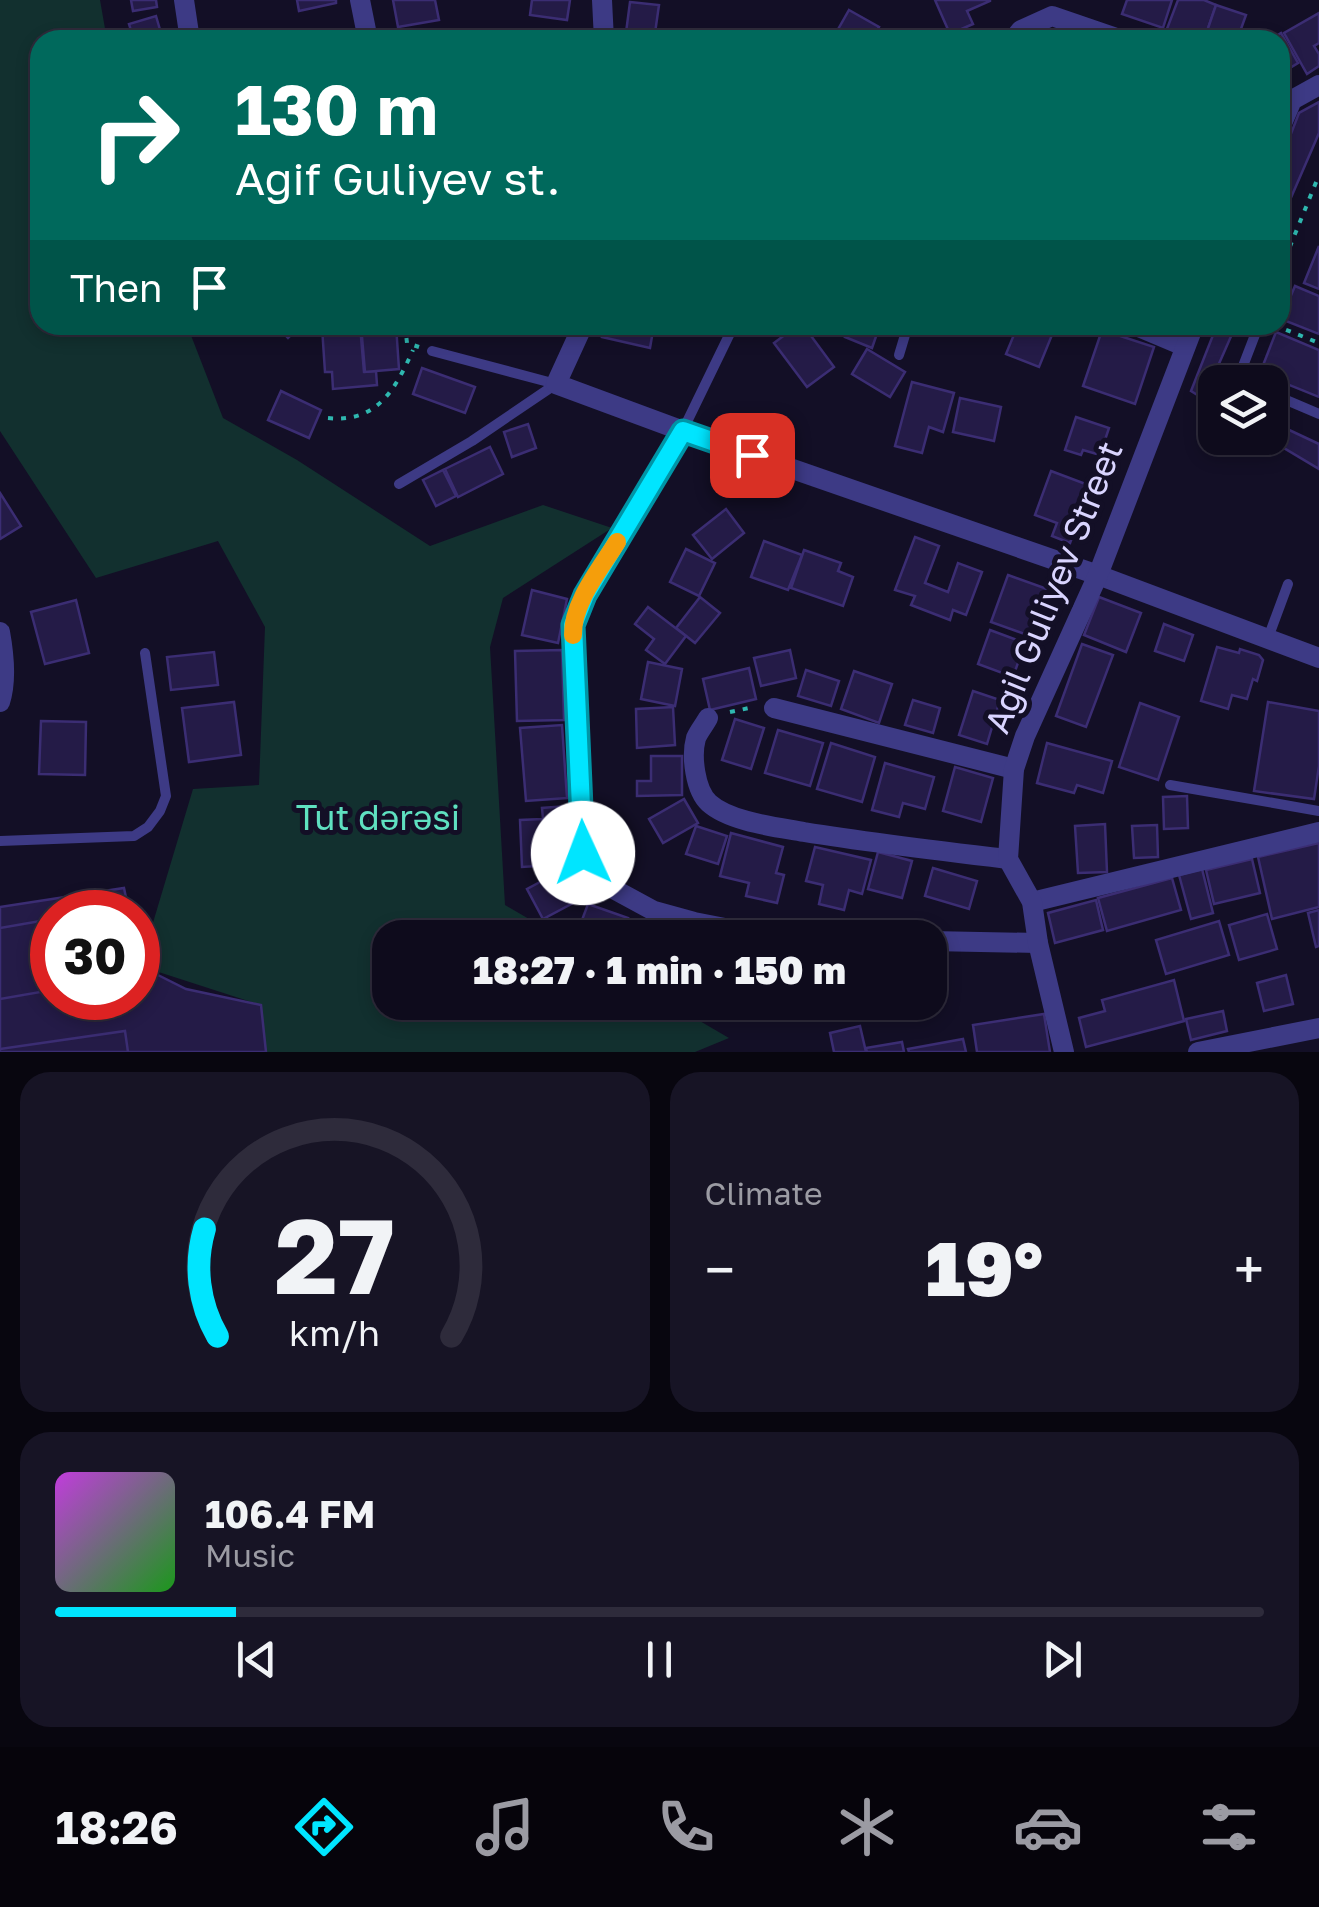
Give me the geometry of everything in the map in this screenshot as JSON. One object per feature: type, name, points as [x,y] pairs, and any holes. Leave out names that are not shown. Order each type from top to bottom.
[{"type":"street","points":[[184,0],[188,30]]},
{"type":"street","points":[[360,0],[366,30]]},
{"type":"street","points":[[602,0],[604,30]]},
{"type":"street","points":[[1021,30],[1052,16],[1093,30]]},
{"type":"street","points":[[1290,95],[1319,84]]},
{"type":"street","points":[[578,335],[556,384],[1098,574],[1319,658]]},
{"type":"street","points":[[1158,335],[1184,346]]},
{"type":"street","name":"Agil Guliyev Street","points":[[1008,859],[1014,769],[1024,736],[1098,574],[1189,335]]},
{"type":"street","points":[[683,431],[585,595],[573,625],[583,853],[596,879],[654,911],[688,920]]},
{"type":"street","points":[[0,632],[0,702]]},
{"type":"street","points":[[774,708],[1014,769]]},
{"type":"street","points":[[708,718],[696,737],[694,760],[700,789],[709,803],[732,815],[768,826],[860,841],[1008,859],[1032,902],[1064,1052]]},
{"type":"street","points":[[1032,902],[1319,832]]},
{"type":"street","points":[[947,941],[1038,942]]},
{"type":"street","points":[[1198,1052],[1319,1028]]},
{"type":"lane","points":[[683,431],[729,335]]},
{"type":"lane","points":[[899,355],[905,335]]},
{"type":"lane","points":[[1243,365],[1255,335]]},
{"type":"lane","points":[[432,351],[556,384]]},
{"type":"lane","points":[[399,484],[556,384]]},
{"type":"lane","points":[[1288,401],[1319,414]]},
{"type":"lane","points":[[1268,638],[1288,584]]},
{"type":"lane","points":[[0,840],[114,838],[134,836],[148,827],[166,796],[146,653]]},
{"type":"lane","points":[[1170,786],[1319,811]]},
{"type":"path","points":[[1290,247],[1319,174]]},
{"type":"path","points":[[1310,198],[1319,202]]},
{"type":"path","points":[[1290,331],[1319,343]]},
{"type":"path","points":[[406,335],[407,343]]},
{"type":"path","points":[[328,418],[356,418],[370,411],[390,392],[415,346]]},
{"type":"path","points":[[708,718],[750,706],[774,708]]},
{"type":"green space","name":"Tut dərəsi","points":[[0,0],[100,0],[105,30],[30,30],[30,335],[191,335],[223,418],[297,460],[430,546],[543,505],[612,528],[503,598],[490,647],[505,905],[531,920],[372,920],[372,1020],[698,1020],[729,1038],[695,1052],[266,1052],[261,1005],[160,972],[160,899],[193,789],[259,785],[265,627],[218,541],[96,578],[0,431]]},
{"type":"building","points":[[131,0],[156,0],[157,7],[133,11]]},
{"type":"building","points":[[297,0],[336,0],[336,3],[299,11]]},
{"type":"building","points":[[393,0],[435,0],[439,20],[398,27]]},
{"type":"building","points":[[532,0],[570,0],[567,20],[530,15]]},
{"type":"building","points":[[935,0],[990,0],[967,11],[973,24],[948,30]]},
{"type":"building","points":[[1127,0],[1172,0],[1163,28],[1122,14]]},
{"type":"building","points":[[1178,0],[1204,0],[1216,5],[1207,30],[1167,30]]},
{"type":"building","points":[[630,2],[659,5],[655,30],[626,30]]},
{"type":"building","points":[[1216,5],[1246,15],[1241,30],[1207,30]]},
{"type":"building","points":[[849,10],[879,27],[877,30],[838,30]]},
{"type":"building","points":[[1319,13],[1319,43],[1314,46],[1319,66],[1307,74],[1290,44],[1289,30]]},
{"type":"building","points":[[156,16],[160,30],[131,30],[129,24]]},
{"type":"building","points":[[1290,49],[1298,63],[1290,68]]},
{"type":"building","points":[[1319,102],[1319,133],[1290,200],[1290,136],[1299,113]]},
{"type":"building","points":[[1319,246],[1319,289],[1304,283]]},
{"type":"building","points":[[1295,286],[1319,296],[1319,334],[1290,323],[1290,298]]},
{"type":"building","points":[[323,335],[361,335],[364,372],[376,371],[377,385],[333,389],[332,372],[325,372]]},
{"type":"building","points":[[362,335],[397,335],[399,369],[365,372]]},
{"type":"building","points":[[602,335],[652,335],[650,348]]},
{"type":"building","points":[[785,335],[810,335],[834,367],[807,387],[774,343]]},
{"type":"building","points":[[846,335],[877,335],[872,348]]},
{"type":"building","points":[[1014,335],[1052,335],[1039,367],[1006,354]]},
{"type":"building","points":[[1100,335],[1117,335],[1154,347],[1135,404],[1083,386]]},
{"type":"building","points":[[1213,335],[1232,335],[1218,365],[1201,365]]},
{"type":"building","points":[[1275,335],[1319,350],[1319,397],[1288,384],[1288,365],[1263,365]]},
{"type":"building","points":[[867,349],[905,372],[890,397],[852,374]]},
{"type":"building","points":[[422,368],[475,387],[465,413],[413,394]]},
{"type":"building","points":[[1198,373],[1198,395],[1191,391]]},
{"type":"building","points":[[912,382],[954,393],[943,432],[929,427],[922,453],[895,446]]},
{"type":"building","points":[[281,391],[321,410],[309,438],[268,420]]},
{"type":"building","points":[[960,398],[1001,407],[994,441],[953,432]]},
{"type":"building","points":[[1076,417],[1109,428],[1100,455],[1065,450]]},
{"type":"building","points":[[528,424],[536,448],[512,457],[504,432]]},
{"type":"building","points":[[1288,429],[1319,444],[1319,469],[1288,451]]},
{"type":"building","points":[[490,447],[503,474],[458,497],[445,469]]},
{"type":"building","points":[[443,470],[456,496],[436,506],[423,480]]},
{"type":"building","points":[[1051,471],[1091,486],[1070,543],[1052,536],[1057,523],[1035,515]]},
{"type":"building","points":[[0,493],[21,526],[0,539]]},
{"type":"building","points":[[726,509],[744,533],[712,559],[693,535]]},
{"type":"building","points":[[915,537],[939,546],[925,583],[948,592],[958,563],[982,572],[966,615],[953,610],[950,620],[911,605],[915,596],[895,590]]},
{"type":"building","points":[[764,541],[802,555],[788,590],[751,577]]},
{"type":"building","points":[[686,549],[715,563],[699,596],[670,582]]},
{"type":"building","points":[[804,550],[841,563],[838,571],[853,577],[843,606],[791,588]]},
{"type":"building","points":[[1008,575],[1050,590],[1033,637],[991,622]]},
{"type":"building","points":[[532,590],[567,599],[558,643],[522,635]]},
{"type":"building","points":[[700,597],[720,613],[695,643],[676,628]]},
{"type":"building","points":[[1099,597],[1141,613],[1126,652],[1084,635]]},
{"type":"building","points":[[76,600],[89,653],[45,664],[31,612]]},
{"type":"building","points":[[648,607],[686,636],[665,664],[646,650],[654,639],[635,624]]},
{"type":"building","points":[[1164,624],[1193,635],[1184,661],[1155,651]]},
{"type":"building","points":[[990,630],[1025,643],[1013,677],[978,664]]},
{"type":"building","points":[[1082,644],[1113,655],[1086,727],[1056,716]]},
{"type":"building","points":[[1217,647],[1239,653],[1240,649],[1263,660],[1247,699],[1232,695],[1228,709],[1201,701]]},
{"type":"building","points":[[562,650],[564,720],[517,721],[515,651]]},
{"type":"building","points":[[790,650],[796,678],[761,686],[754,658]]},
{"type":"building","points":[[214,652],[218,685],[171,690],[167,657]]},
{"type":"building","points":[[648,662],[682,669],[675,706],[641,699]]},
{"type":"building","points":[[749,668],[756,699],[710,710],[703,679]]},
{"type":"building","points":[[806,670],[839,681],[831,706],[798,696]]},
{"type":"building","points":[[854,671],[892,684],[879,723],[841,709]]},
{"type":"building","points":[[973,691],[1000,700],[987,744],[959,735]]},
{"type":"building","points":[[913,700],[940,708],[933,733],[905,725]]},
{"type":"building","points":[[234,702],[241,755],[189,762],[182,708]]},
{"type":"building","points":[[1268,702],[1319,711],[1319,766],[1314,799],[1254,791]]},
{"type":"building","points":[[1140,703],[1179,717],[1158,780],[1119,767]]},
{"type":"building","points":[[673,707],[675,745],[637,748],[636,709]]},
{"type":"building","points":[[735,719],[764,728],[751,769],[722,760]]},
{"type":"building","points":[[41,721],[86,722],[85,775],[39,774]]},
{"type":"building","points":[[562,725],[567,798],[526,801],[520,728]]},
{"type":"building","points":[[778,730],[823,743],[810,786],[765,773]]},
{"type":"building","points":[[831,743],[875,757],[862,802],[817,789]]},
{"type":"building","points":[[1047,743],[1112,761],[1103,793],[1077,785],[1074,793],[1037,783]]},
{"type":"building","points":[[651,756],[682,756],[682,795],[637,796],[637,781],[651,781]]},
{"type":"building","points":[[885,763],[934,777],[925,809],[903,803],[899,817],[872,810]]},
{"type":"building","points":[[955,767],[993,778],[981,822],[943,811]]},
{"type":"building","points":[[1187,796],[1188,828],[1164,829],[1163,797]]},
{"type":"building","points":[[684,799],[698,823],[663,843],[649,819]]},
{"type":"building","points":[[567,806],[570,864],[522,867],[520,820],[543,819],[542,808]]},
{"type":"building","points":[[1105,824],[1107,872],[1078,873],[1075,826]]},
{"type":"building","points":[[1157,825],[1158,857],[1134,858],[1132,826]]},
{"type":"building","points":[[696,826],[727,836],[718,864],[686,854]]},
{"type":"building","points":[[731,833],[783,847],[776,873],[784,875],[777,903],[746,896],[749,883],[720,876]]},
{"type":"building","points":[[1319,843],[1319,907],[1272,919],[1258,857]]},
{"type":"building","points":[[815,847],[871,860],[862,894],[849,890],[844,910],[819,904],[823,885],[806,881]]},
{"type":"building","points":[[878,852],[912,861],[902,898],[868,889]]},
{"type":"building","points":[[1252,859],[1260,893],[1214,904],[1206,870]]},
{"type":"building","points":[[933,868],[977,881],[969,909],[925,896]]},
{"type":"building","points":[[1202,869],[1213,913],[1191,919],[1179,875]]},
{"type":"building","points":[[559,872],[575,902],[543,919],[527,889]]},
{"type":"building","points":[[1172,878],[1181,910],[1107,931],[1098,898]]},
{"type":"building","points":[[1096,900],[1103,930],[1055,943],[1048,913]]},
{"type":"building","points":[[30,902],[30,1020],[160,1020],[160,976],[186,989],[261,1005],[266,1052],[0,1052],[0,907]]},
{"type":"building","points":[[588,904],[628,918],[627,920],[582,920]]},
{"type":"building","points":[[1319,910],[1319,946],[1316,947],[1308,913]]},
{"type":"building","points":[[1267,914],[1277,949],[1239,960],[1229,925]]},
{"type":"building","points":[[1219,921],[1229,955],[1166,974],[1156,940]]},
{"type":"building","points":[[30,923],[30,994],[0,999],[0,928]]},
{"type":"building","points":[[1286,975],[1293,1004],[1264,1011],[1257,983]]},
{"type":"building","points":[[1174,980],[1184,1021],[1086,1047],[1079,1018],[1105,1011],[1102,1000]]},
{"type":"building","points":[[1223,1011],[1227,1031],[1191,1040],[1186,1019]]},
{"type":"building","points":[[1044,1014],[1050,1052],[977,1052],[973,1025]]},
{"type":"building","points":[[860,1026],[866,1052],[834,1052],[830,1033]]},
{"type":"building","points":[[125,1031],[128,1052],[0,1052],[0,1049]]},
{"type":"building","points":[[963,1039],[966,1052],[908,1049]]},
{"type":"building","points":[[902,1042],[904,1052],[867,1052],[866,1048]]},
{"type":"slow traffic","points":[[573,635],[585,595],[617,542]]},
{"type":"route","points":[[583,853],[573,625],[585,595],[683,431],[752,455]]}]
